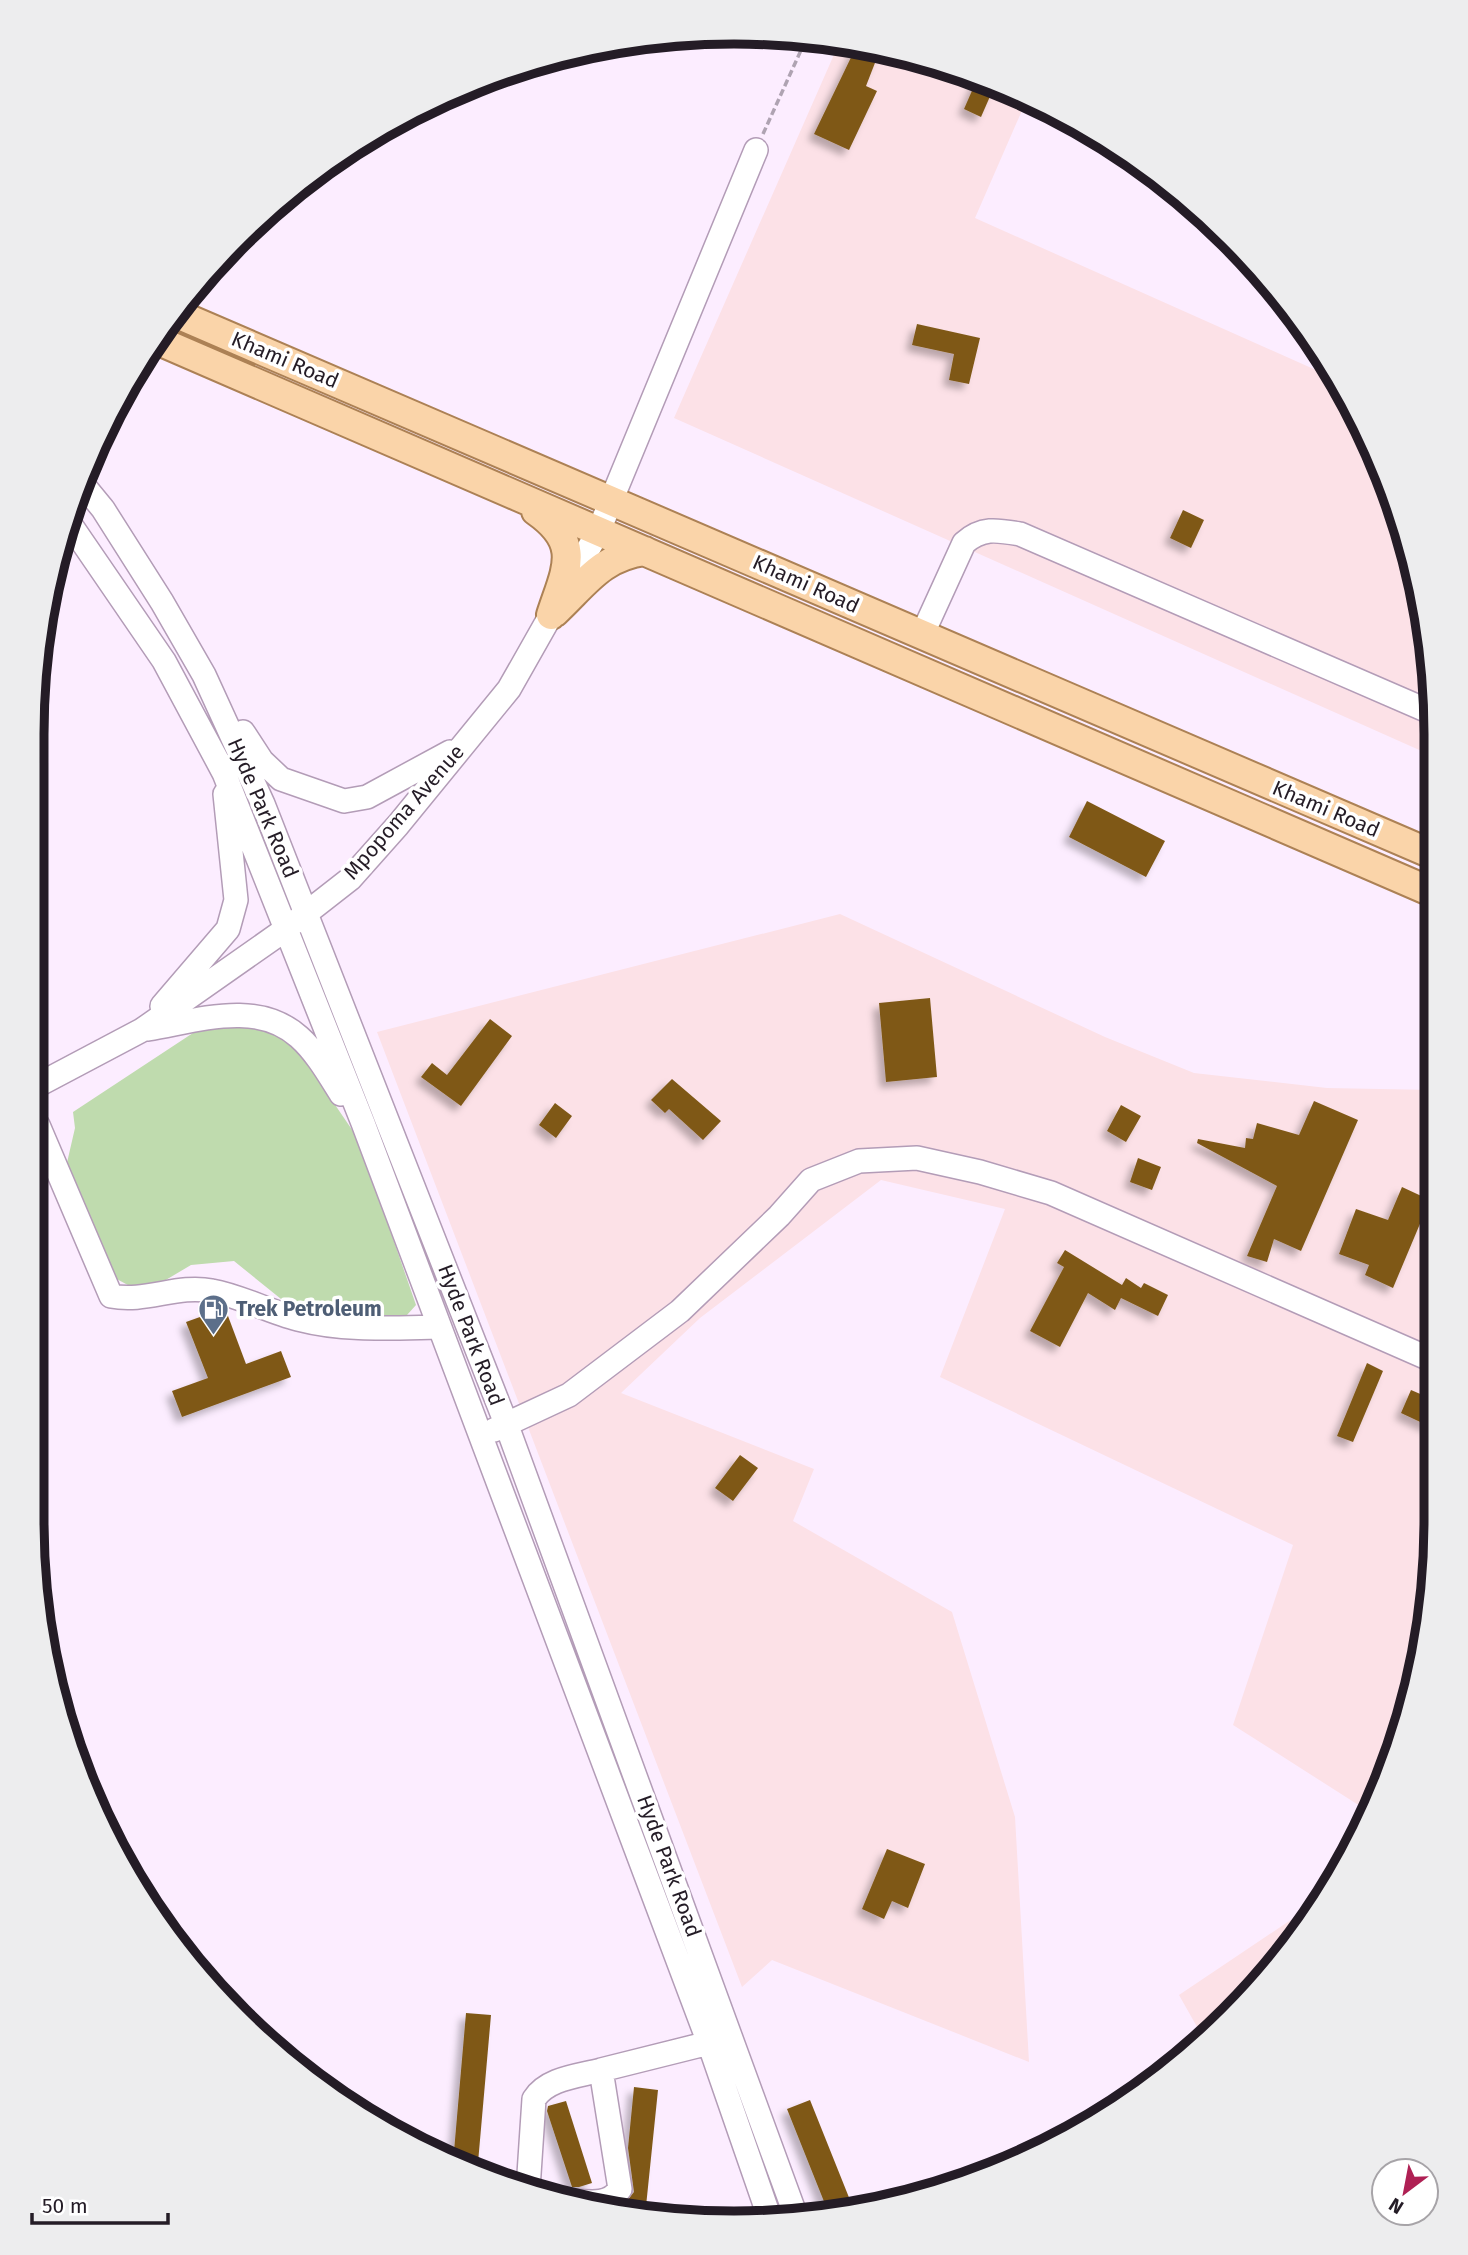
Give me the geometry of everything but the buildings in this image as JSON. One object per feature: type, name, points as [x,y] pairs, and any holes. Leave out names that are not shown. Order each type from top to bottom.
[{"type":"main road","name":"Khami Road","points":[[184,317],[1424,851]]},
{"type":"main road","points":[[165,344],[516,497],[557,526],[564,536],[566,571],[551,615]]},
{"type":"main road","name":"Khami Road","points":[[516,497],[599,530],[1424,889]]},
{"type":"main road","points":[[551,615],[610,560],[621,554],[645,551]]},
{"type":"street","name":"Mpopoma Avenue","points":[[44,1082],[142,1030],[286,929],[350,879],[398,825],[509,689],[599,530],[756,150]]},
{"type":"street","name":"Hyde Park Road","points":[[88,491],[103,509],[162,601],[204,675],[263,804],[507,1426],[793,2208]]},
{"type":"street","points":[[922,635],[964,542],[975,533],[992,529],[1020,534],[1423,709]]},
{"type":"street","name":"Hyde Park Road","points":[[74,530],[163,661],[224,773],[363,1124],[437,1327],[709,2043],[768,2210]]},
{"type":"street","points":[[204,675],[262,761],[281,779],[344,801],[367,797],[460,746]]},
{"type":"street","points":[[142,1030],[228,929],[236,900],[224,773]]},
{"type":"street","points":[[142,1030],[235,1014],[271,1020],[299,1037],[363,1124]]},
{"type":"street","points":[[44,1139],[111,1296],[129,1300],[175,1290],[210,1290],[327,1326],[437,1327]]},
{"type":"street","points":[[479,1434],[507,1426],[569,1395],[680,1311],[779,1216],[811,1180],[859,1161],[916,1158],[980,1172],[1051,1194],[1424,1357]]},
{"type":"street","points":[[529,2180],[534,2099],[547,2085],[709,2043]]},
{"type":"street","points":[[601,2070],[620,2189],[611,2200]]},
{"type":"path","points":[[756,150],[802,48]]},
{"type":"shaded area","points":[[835,52],[913,67],[998,96],[1023,108],[975,218],[1322,373],[1372,470],[1401,555],[1418,644],[1423,689],[1424,752],[674,418]]},
{"type":"shaded area","points":[[840,914],[1105,1037],[1194,1073],[1327,1088],[1424,1090],[1423,1566],[1411,1656],[1401,1700],[1388,1743],[1362,1807],[1233,1725],[1293,1545],[940,1377],[1005,1209],[881,1180],[700,1318],[621,1393],[814,1469],[793,1521],[952,1612],[1015,1817],[1029,2062],[772,1960],[742,1987],[377,1032]]},
{"type":"shaded area","points":[[1302,1912],[1253,1976],[1199,2031],[1179,1995]]},
{"type":"green space","points":[[231,1021],[263,1026],[293,1043],[359,1140],[416,1305],[407,1315],[391,1319],[315,1315],[286,1303],[234,1261],[191,1265],[159,1284],[139,1291],[113,1277],[66,1167],[75,1128],[73,1112],[196,1031]]},
{"type":"place","name":"Trek Petroleum","points":[[213,1336]]}]
